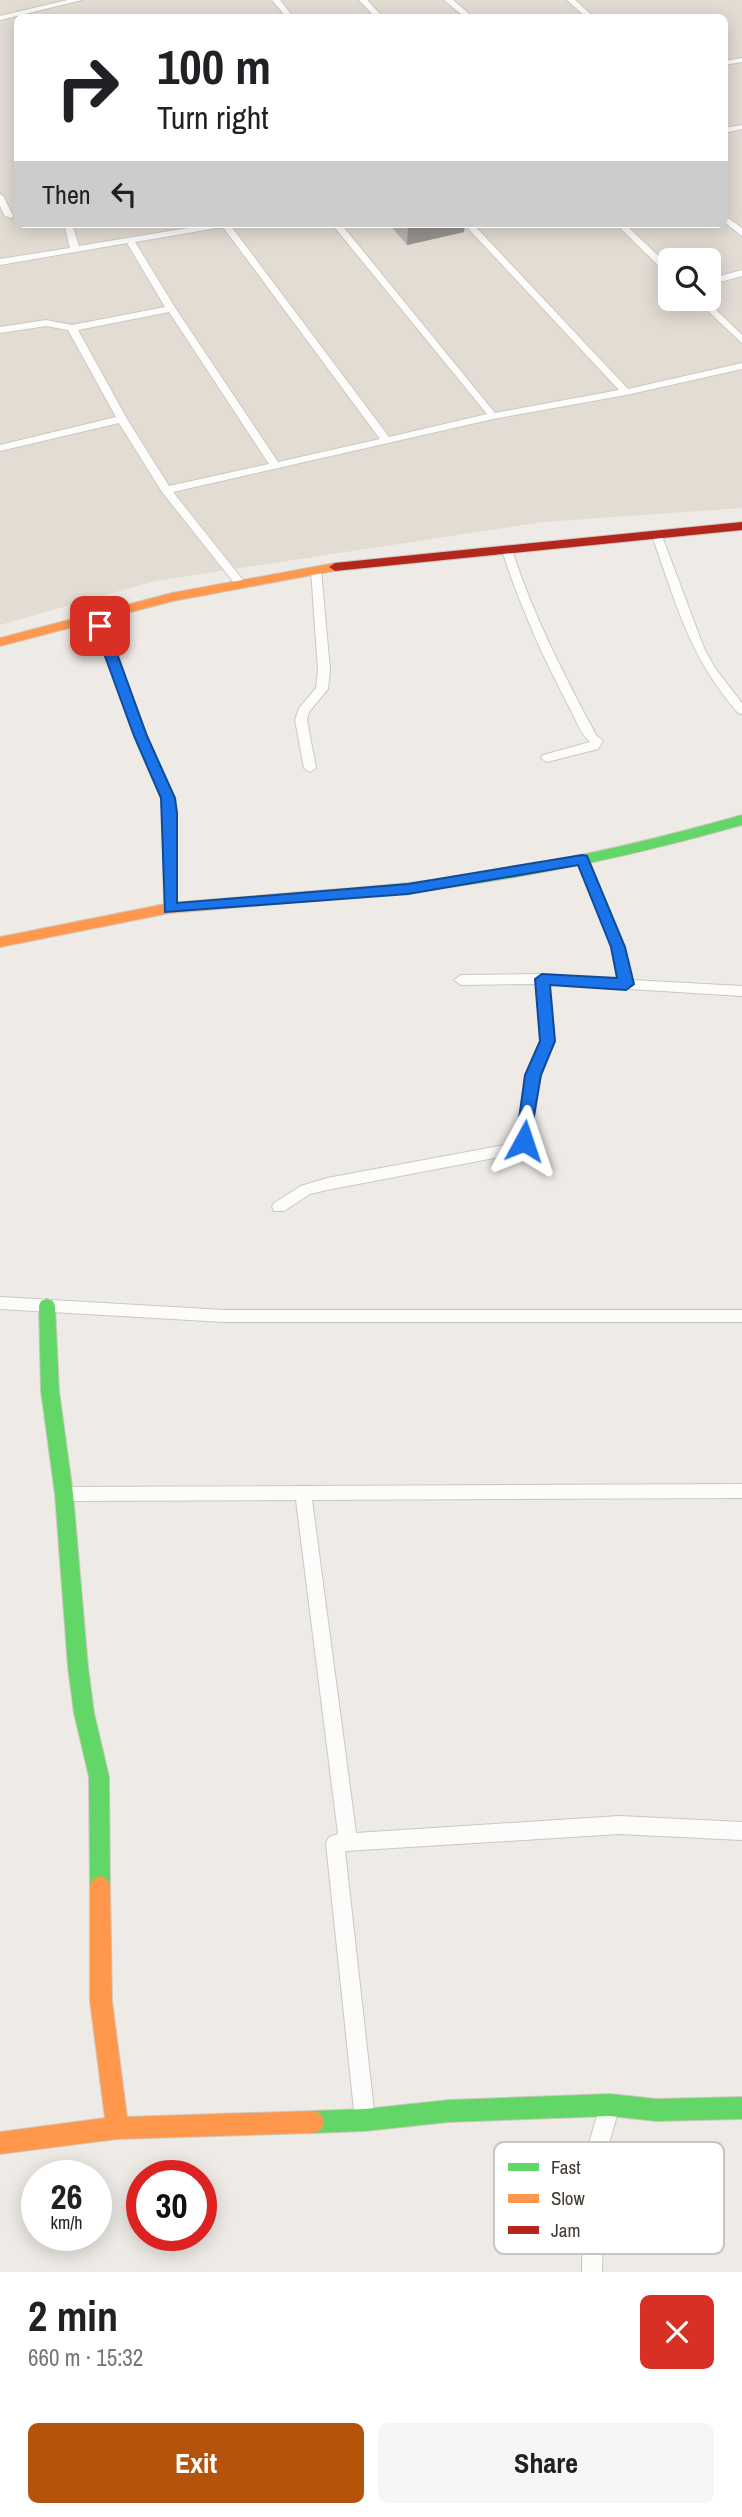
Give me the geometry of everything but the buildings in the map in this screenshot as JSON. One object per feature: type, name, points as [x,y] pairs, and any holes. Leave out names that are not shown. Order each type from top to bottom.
[{"type":"street","points":[[34,0],[43,14]]},
{"type":"street","points":[[18,14],[78,0]]},
{"type":"street","points":[[276,0],[288,14]]},
{"type":"street","points":[[363,0],[377,14]]},
{"type":"street","points":[[448,0],[466,14]]},
{"type":"street","points":[[570,0],[587,14]]},
{"type":"street","points":[[0,197],[9,216]]},
{"type":"street","points":[[728,220],[742,233]]},
{"type":"street","points":[[69,228],[75,249]]},
{"type":"street","points":[[0,262],[204,228]]},
{"type":"street","points":[[230,228],[387,441]]},
{"type":"street","points":[[340,228],[493,416]]},
{"type":"street","points":[[472,228],[626,392]]},
{"type":"street","points":[[624,228],[658,260]]},
{"type":"street","points":[[130,241],[171,309],[274,464]]},
{"type":"street","points":[[721,279],[742,273]]},
{"type":"street","points":[[0,330],[46,323],[72,328],[171,309]]},
{"type":"street","points":[[712,311],[742,340]]},
{"type":"street","points":[[72,328],[122,419],[166,490],[239,582]]},
{"type":"street","points":[[166,490],[493,416],[626,392],[742,366]]},
{"type":"street","points":[[0,448],[122,419]]},
{"type":"street","points":[[0,642],[97,613],[239,582],[406,558],[742,526]]},
{"type":"street","points":[[657,536],[690,634],[713,678],[742,710]]},
{"type":"street","points":[[507,550],[516,582],[541,643],[591,737],[597,741],[594,746],[547,758]]},
{"type":"street","points":[[310,768],[301,720],[303,711],[322,690],[324,670],[316,570]]},
{"type":"street","points":[[97,613],[141,736],[168,798],[170,908]]},
{"type":"street","points":[[0,942],[170,908],[408,889],[665,843],[742,820]]},
{"type":"street","points":[[582,859],[618,947],[626,984]]},
{"type":"street","points":[[279,1207],[306,1190],[327,1184],[520,1148],[524,1141],[533,1075],[548,1041],[542,979]]},
{"type":"street","points":[[461,980],[542,979],[742,991]]},
{"type":"street","points":[[0,1303],[224,1316],[742,1316]]},
{"type":"street","points":[[47,1306],[50,1391],[64,1494],[78,1667],[84,1713],[99,1777],[101,2001],[117,2128]]},
{"type":"street","points":[[64,1494],[742,1491]]},
{"type":"street","points":[[303,1495],[348,1842]]},
{"type":"street","points":[[366,2120],[335,1843],[619,1825],[742,1831]]},
{"type":"street","points":[[0,2143],[117,2128],[366,2120],[449,2111],[610,2105],[656,2110],[742,2108]]},
{"type":"street","points":[[599,2142],[610,2105]]},
{"type":"street","points":[[592,2272],[593,2254]]},
{"type":"shaded area","points":[[0,0],[742,0],[742,508],[543,522],[155,581],[0,625]]},
{"type":"traffic: fast","points":[[377,891],[515,874],[653,845],[742,820]]},
{"type":"traffic: fast","points":[[47,1306],[50,1391],[64,1494],[78,1667],[84,1713],[99,1777],[100,1886]]},
{"type":"traffic: fast","points":[[313,2122],[365,2120],[449,2111],[610,2105],[656,2110],[742,2108]]},
{"type":"traffic: slow","points":[[0,642],[172,597],[335,567]]},
{"type":"traffic: slow","points":[[0,942],[170,908],[377,891]]},
{"type":"traffic: slow","points":[[100,1886],[101,2001],[117,2128]]},
{"type":"traffic: slow","points":[[0,2143],[117,2128],[313,2122]]},
{"type":"traffic: jam","points":[[335,567],[742,526]]},
{"type":"route","points":[[100,626],[141,736],[168,798],[170,908],[408,889],[582,859],[618,947],[626,984],[542,979],[548,1041],[533,1075],[524,1141]]}]
